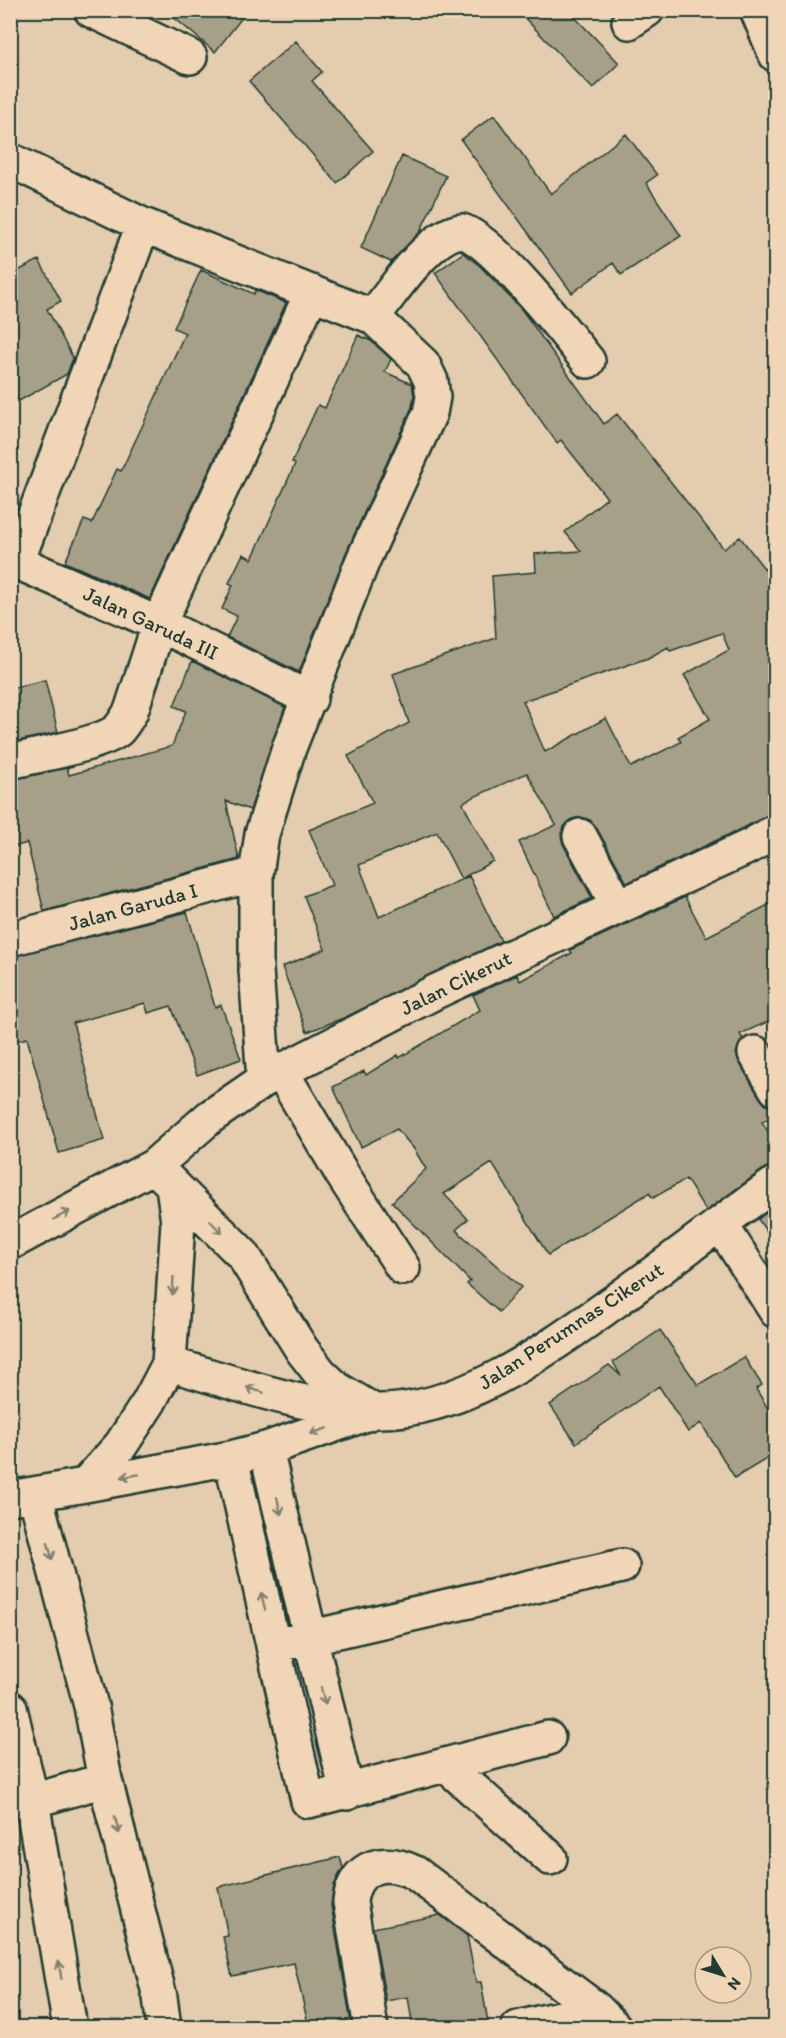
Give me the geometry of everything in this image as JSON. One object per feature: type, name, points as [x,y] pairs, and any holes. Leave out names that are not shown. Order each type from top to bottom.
[{"type":"street","points":[[91,10],[190,57]]},
{"type":"street","points":[[10,160],[143,225],[373,317],[423,364],[431,381],[433,397],[430,413],[363,560],[272,797],[256,874],[256,970],[273,1076],[344,1177],[403,1268]]},
{"type":"street","points":[[14,548],[143,225]]},
{"type":"street","points":[[373,317],[412,265],[446,237],[462,231],[479,240],[501,262],[588,361]]},
{"type":"street","points":[[10,762],[103,738],[118,730],[131,711],[159,624],[312,292]]},
{"type":"street","name":"Jalan Garuda III","points":[[14,548],[159,624],[310,699]]},
{"type":"street","name":"Jalan Cikerut","points":[[10,1243],[164,1176],[210,1117],[273,1076],[387,1016],[750,846],[776,831]]},
{"type":"street","points":[[580,836],[618,906]]},
{"type":"street","name":"Jalan Garuda I","points":[[10,939],[256,874]]},
{"type":"street","points":[[755,1053],[776,1089]]},
{"type":"street","points":[[84,1485],[121,1444],[169,1364],[178,1222],[164,1176]]},
{"type":"street","points":[[164,1176],[243,1255],[302,1350],[320,1373],[337,1389],[374,1411]]},
{"type":"street","name":"Jalan Perumnas Cikerut","points":[[169,1364],[297,1402],[374,1411],[397,1409],[459,1396],[498,1378],[583,1323],[776,1183]]},
{"type":"street","points":[[721,1225],[776,1311]]},
{"type":"street","points":[[164,2028],[160,1996],[105,1780],[91,1706],[22,1496],[231,1458],[266,1449],[374,1411]]},
{"type":"street","points":[[266,1449],[347,1792]]},
{"type":"street","points":[[231,1458],[308,1801],[548,1738]]},
{"type":"street","points":[[273,1646],[622,1566]]},
{"type":"street","points":[[10,1708],[32,1801],[70,2028]]},
{"type":"street","points":[[446,1765],[550,1858]]},
{"type":"street","points":[[32,1801],[105,1780]]},
{"type":"street","points":[[371,2028],[350,1902],[351,1891],[363,1874],[386,1864],[402,1866],[415,1873],[606,2018]]},
{"type":"street","points":[[518,2028],[606,2018]]},
{"type":"building","points":[[165,10],[248,10],[215,52]]},
{"type":"building","points":[[517,10],[568,10],[619,63],[593,89]]},
{"type":"building","points":[[296,41],[322,72],[312,81],[373,151],[337,183],[249,81]]},
{"type":"building","points":[[494,115],[551,194],[626,134],[657,175],[646,183],[681,236],[621,275],[613,263],[572,293],[461,140]]},
{"type":"building","points":[[402,156],[446,176],[420,232],[391,262],[361,248]]},
{"type":"building","points":[[463,253],[480,266],[522,310],[604,424],[617,414],[724,549],[740,537],[776,584],[776,812],[627,883],[590,820],[581,817],[572,819],[564,827],[561,835],[563,844],[592,898],[554,916],[519,842],[556,825],[527,773],[465,801],[463,804],[493,861],[461,879],[437,832],[359,865],[379,917],[469,876],[501,941],[346,1017],[307,1032],[282,967],[325,949],[304,896],[332,885],[309,830],[373,803],[348,756],[409,723],[393,674],[496,638],[492,576],[536,572],[535,554],[581,551],[565,532],[607,498],[561,440],[557,443],[435,273]],"holes":[[[722,633],[729,650],[684,675],[710,719],[678,737],[681,742],[631,767],[606,718],[545,752],[523,701],[648,658],[668,647],[670,651]]]},
{"type":"building","points":[[39,260],[61,301],[47,309],[73,358],[67,374],[19,401],[10,386],[10,275]]},
{"type":"building","points":[[201,270],[254,294],[255,290],[286,303],[150,599],[65,562],[84,520],[92,523],[117,469],[121,471],[148,414],[185,333],[174,328]]},
{"type":"building","points":[[358,335],[371,341],[391,359],[385,372],[412,384],[414,396],[412,407],[346,553],[299,672],[227,637],[237,616],[222,609],[233,585],[229,583],[243,554],[252,559],[295,464],[292,462],[318,405],[325,408]]},
{"type":"building","points":[[192,661],[285,707],[250,810],[226,801],[239,859],[44,911],[27,843],[10,848],[10,780],[67,768],[69,775],[172,746],[186,711],[174,706]]},
{"type":"building","points":[[45,680],[58,732],[10,743],[10,689]]},
{"type":"building","points":[[685,897],[706,937],[776,901],[776,1018],[740,1034],[743,1039],[736,1053],[760,1098],[766,1105],[776,1108],[776,1114],[762,1122],[776,1144],[776,1164],[765,1168],[706,1211],[686,1179],[653,1198],[649,1193],[548,1255],[492,1163],[444,1194],[468,1219],[456,1230],[521,1287],[499,1312],[467,1284],[470,1281],[392,1202],[426,1169],[414,1149],[397,1129],[361,1147],[333,1087],[364,1071],[366,1075],[398,1055],[399,1058],[480,1010],[473,995],[517,975],[520,981],[572,953],[570,950]]},
{"type":"building","points":[[187,912],[215,1007],[221,1005],[241,1059],[197,1075],[171,1006],[148,1013],[145,1003],[73,1023],[104,1140],[59,1153],[27,1038],[10,1043],[10,957]]},
{"type":"building","points":[[776,1206],[776,1246],[758,1219]]},
{"type":"building","points":[[660,1330],[698,1385],[744,1357],[762,1385],[756,1389],[776,1422],[776,1453],[735,1478],[701,1423],[688,1432],[659,1386],[576,1443],[550,1405],[609,1365],[621,1376],[613,1362]]},
{"type":"building","points":[[340,1857],[343,1868],[334,1885],[331,1905],[352,2028],[309,2028],[294,1963],[232,1976],[223,1937],[228,1936],[218,1887]]},
{"type":"building","points":[[440,1915],[467,1936],[476,1982],[481,1982],[489,2028],[413,2028],[408,1997],[386,2001],[373,1928]]}]
